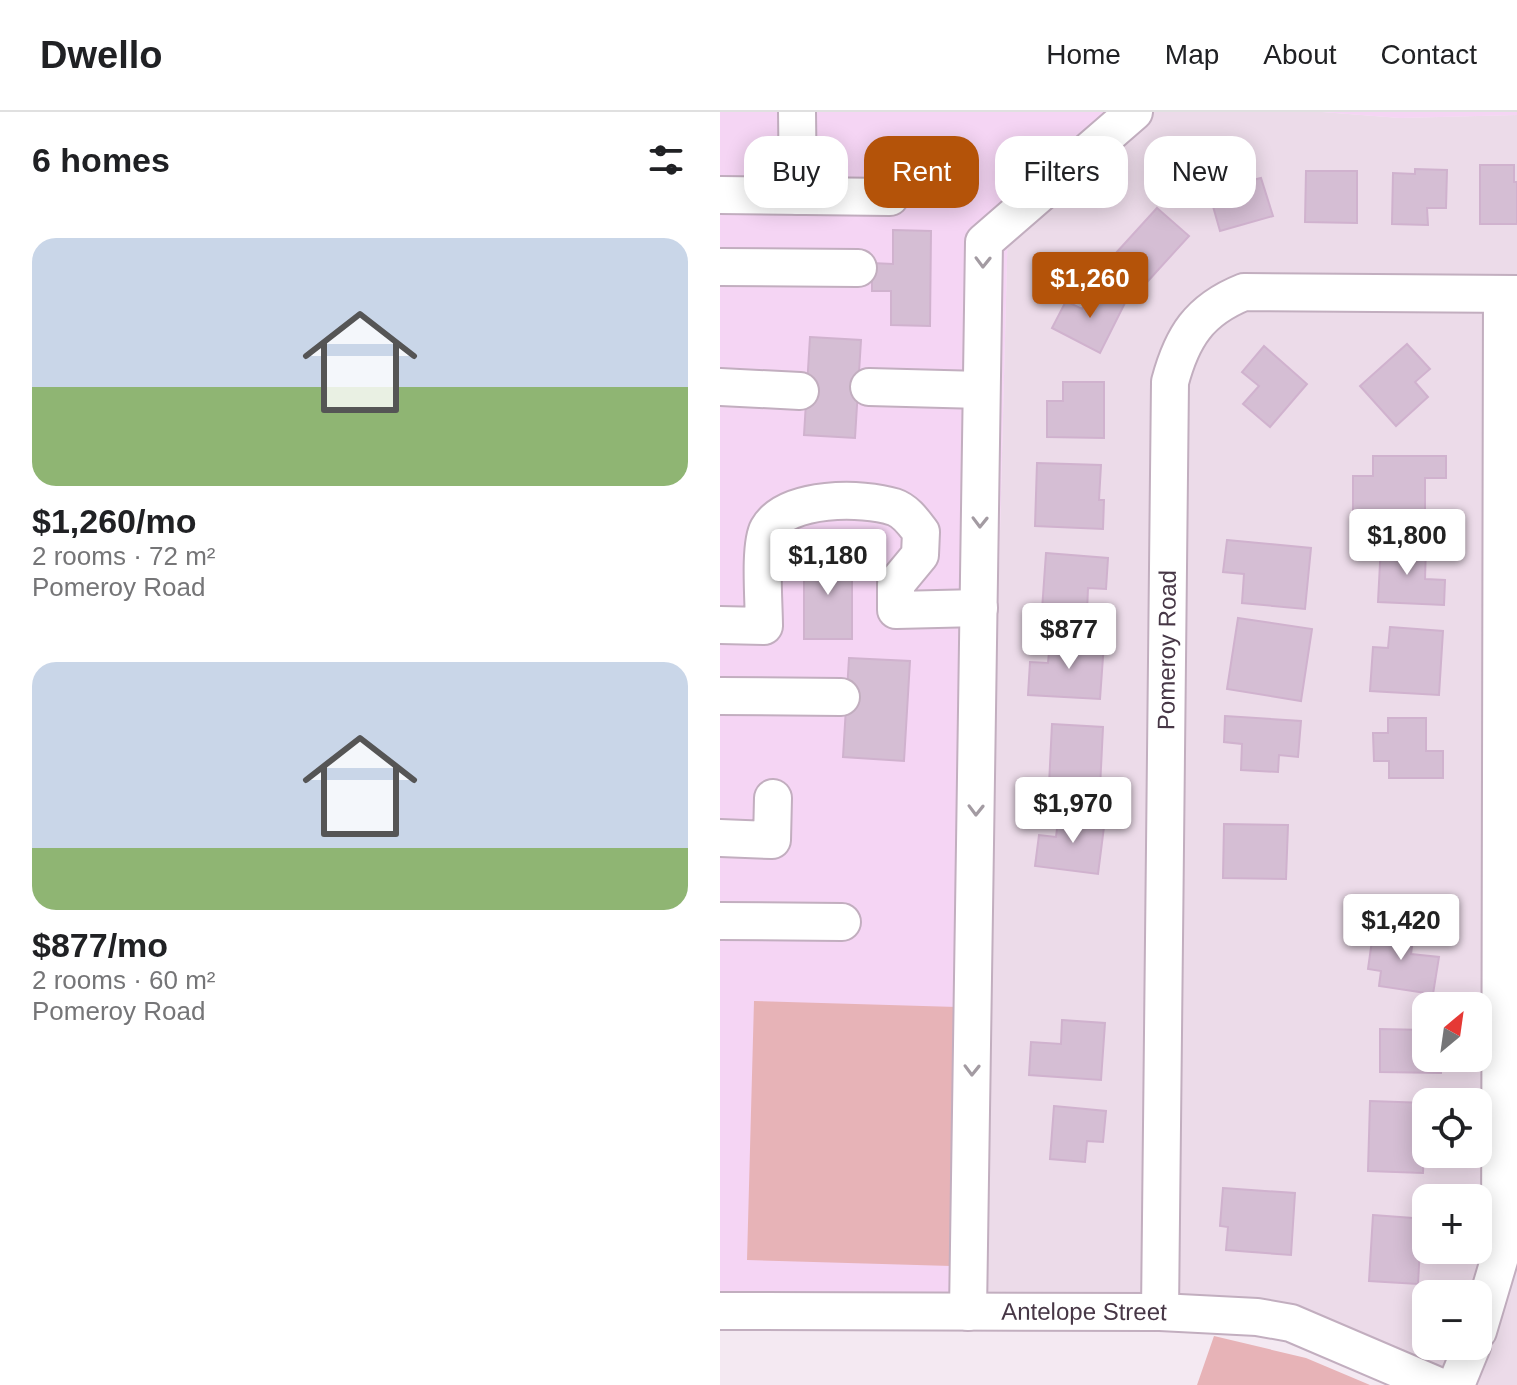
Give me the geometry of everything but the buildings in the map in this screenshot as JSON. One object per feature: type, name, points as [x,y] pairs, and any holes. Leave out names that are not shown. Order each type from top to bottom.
[{"type":"street","points":[[797,112],[797,136]]},
{"type":"street","points":[[968,1312],[984,242],[1134,112]]},
{"type":"street","points":[[720,195],[744,195]]},
{"type":"street","points":[[720,267],[858,268]]},
{"type":"street","name":"Pomeroy Road","points":[[1160,1312],[1170,382],[1178,353],[1191,330],[1209,312],[1244,292],[1510,294]]},
{"type":"street","points":[[1492,1284],[1500,1257],[1510,294]]},
{"type":"street","points":[[720,387],[800,391]]},
{"type":"street","points":[[869,387],[981,390]]},
{"type":"street","points":[[720,625],[764,626],[764,539],[781,514],[820,502],[866,502],[898,508],[921,532],[920,555],[896,584],[896,610],[979,608]]},
{"type":"street","points":[[720,696],[841,697]]},
{"type":"street","points":[[720,838],[772,840],[773,798]]},
{"type":"street","points":[[720,921],[842,922]]},
{"type":"street","name":"Antelope Street","points":[[720,1311],[1160,1312],[1257,1317],[1291,1323],[1436,1385]]},
{"type":"street","points":[[1456,1385],[1466,1360]]},
{"type":"shaded area","points":[[720,112],[1151,112],[1120,136],[995,136],[995,208],[1027,208],[1008,223],[983,1329],[720,1317]]},
{"type":"shaded area","points":[[1151,112],[1322,112],[1400,118],[1517,115],[1517,1385],[1413,1385],[1302,1319],[983,1329],[1008,223],[1027,208],[1128,208],[1128,136],[1120,136]]},
{"type":"shaded area","points":[[1322,112],[1517,112],[1517,115],[1400,118]]},
{"type":"shaded area","points":[[754,1001],[957,1007],[951,1266],[747,1260]]},
{"type":"shaded area","points":[[1214,1336],[1306,1358],[1370,1385],[1197,1385]]}]
